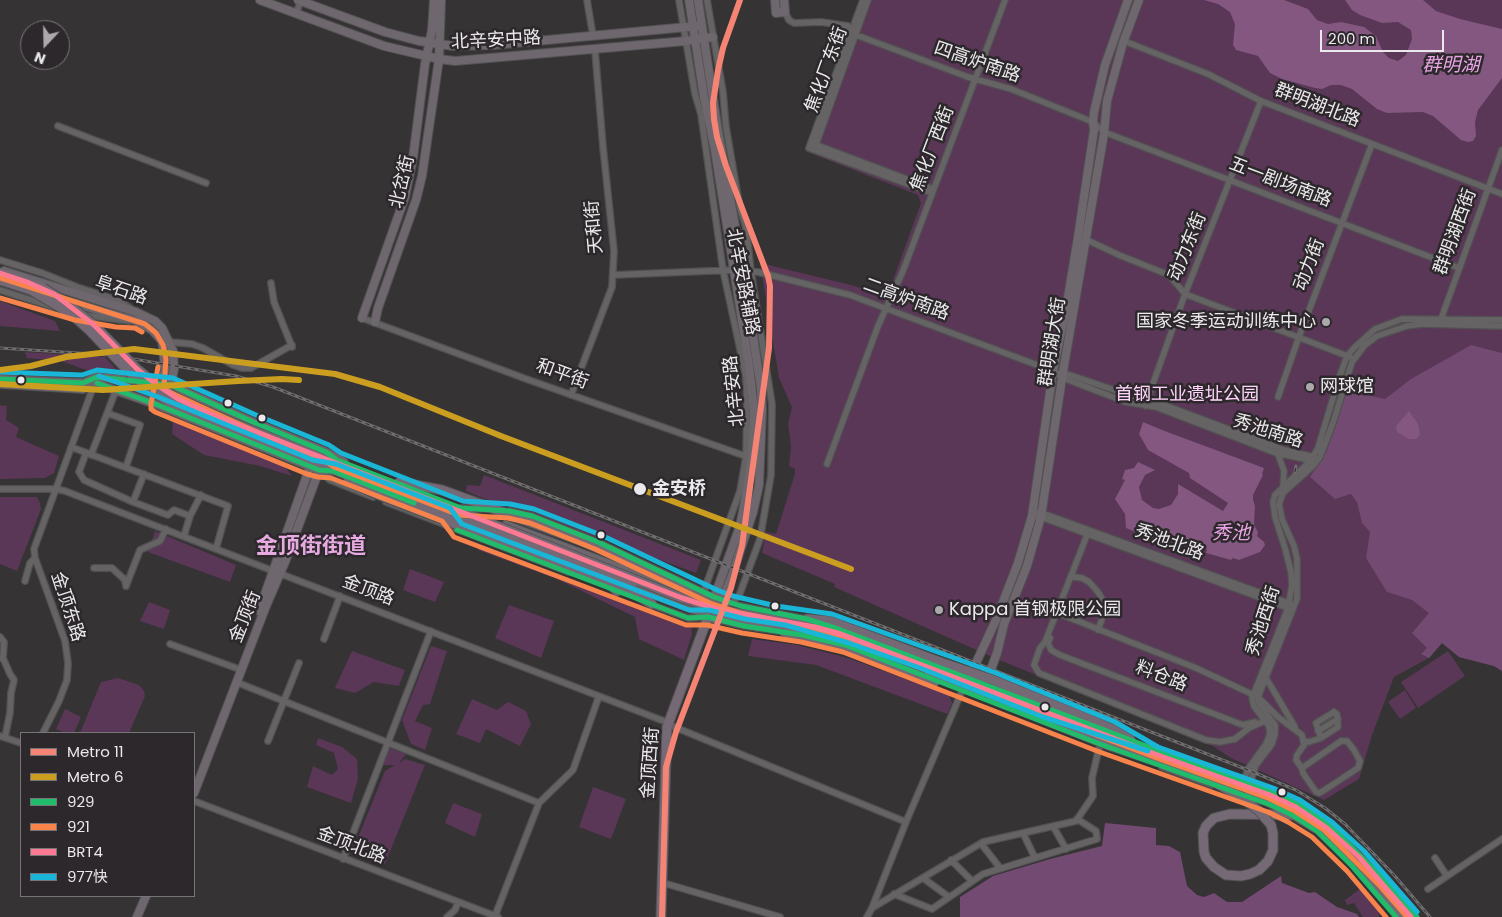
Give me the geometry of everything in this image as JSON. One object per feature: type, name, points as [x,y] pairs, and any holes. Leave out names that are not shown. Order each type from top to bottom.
[{"type":"highway","name":"阜石路","points":[[0,272],[43,288],[67,303],[94,325],[137,369],[178,399],[213,415],[682,598],[720,610],[815,627],[840,634],[1155,754],[1270,795],[1296,807],[1327,828],[1359,857],[1411,917]]},
{"type":"highway","name":"阜石路","points":[[0,281],[31,290],[71,314],[131,374],[163,399],[315,467],[680,603],[724,616],[843,640],[1104,744],[1267,801],[1319,830],[1355,864],[1401,917]]},
{"type":"highway","points":[[315,467],[374,493],[534,554],[615,582],[652,601]]},
{"type":"highway","points":[[383,480],[442,490],[579,540],[689,592]]},
{"type":"highway","points":[[615,582],[617,591]]},
{"type":"highway","name":"金顶西街","points":[[661,917],[664,778],[670,724],[711,618]]},
{"type":"highway","points":[[807,619],[830,621],[993,680],[1112,729],[1155,754]]},
{"type":"highway","points":[[784,632],[847,650],[917,675],[1040,724],[1104,744]]},
{"type":"highway","name":"金顶西街","points":[[667,917],[670,724]]},
{"type":"highway","points":[[1204,778],[1240,796],[1260,811],[1271,825],[1273,833],[1273,850],[1268,861],[1259,870],[1241,876],[1226,875],[1214,867],[1206,858],[1204,852],[1203,833],[1206,826],[1214,818],[1230,814],[1292,815]]},
{"type":"main road","name":"北辛安中路","points":[[260,0],[384,46],[455,61],[595,50],[709,38]]},
{"type":"main road","name":"北辛安中路","points":[[300,0],[385,32],[439,44],[476,46],[703,25]]},
{"type":"main road","name":"北岔街","points":[[362,318],[406,197],[425,64],[432,30],[434,0]]},
{"type":"main road","name":"北岔街","points":[[375,322],[378,308],[416,200],[422,176],[439,59],[441,0]]},
{"type":"main road","name":"北辛安路","points":[[689,0],[693,27],[691,41],[715,150],[749,365],[754,410],[740,526],[714,597],[711,618]]},
{"type":"main road","name":"北辛安路","points":[[698,0],[703,25],[709,38],[723,162],[747,271],[762,410],[759,485],[745,540],[723,600],[711,618]]},
{"type":"main road","points":[[775,0],[776,13],[786,12],[784,0]]},
{"type":"main road","name":"群明湖大街","points":[[969,678],[1018,563],[1032,513],[1053,371],[1076,246],[1094,130],[1093,122],[1105,65],[1128,0]]},
{"type":"main road","name":"群明湖大街","points":[[985,684],[997,653],[1004,624],[1027,566],[1042,515],[1085,239],[1104,132],[1107,101],[1124,41],[1139,0]]},
{"type":"main road","name":"阜石路","points":[[0,272],[136,312],[155,321],[162,328],[170,342],[174,358],[171,384],[161,406]]},
{"type":"main road","name":"阜石路","points":[[0,281],[137,321],[152,330],[162,341],[165,369],[162,383]]},
{"type":"main road","points":[[0,380],[84,383],[96,380],[171,384],[326,452],[338,460],[671,588],[704,593],[714,597]]},
{"type":"main road","points":[[0,384],[83,389],[96,380]]},
{"type":"main road","points":[[96,380],[116,390],[161,406],[291,460],[333,472],[392,494],[615,582],[704,613],[711,618]]},
{"type":"main road","points":[[161,406],[162,383]]},
{"type":"main road","name":"金顶街","points":[[195,790],[315,467],[317,448]]},
{"type":"main road","name":"金顶街","points":[[315,467],[326,452]]},
{"type":"main road","name":"金顶街","points":[[195,775],[236,668],[276,572]]},
{"type":"main road","points":[[615,582],[652,601],[711,618]]},
{"type":"main road","points":[[131,917],[141,897]]},
{"type":"main road","points":[[137,917],[146,897]]},
{"type":"street","points":[[296,14],[300,0]]},
{"type":"street","points":[[587,0],[593,36]]},
{"type":"street","name":"北辛安路辅路","points":[[680,0],[685,28],[691,41],[694,94],[701,114],[723,270],[746,377],[749,457],[736,505],[704,593]]},
{"type":"street","name":"北辛安路辅路","points":[[706,0],[709,38],[723,92],[726,127],[740,209],[746,227],[747,271],[766,360],[773,426],[770,482],[758,545],[739,596],[711,618]]},
{"type":"street","name":"焦化厂东街","points":[[853,34],[863,0]]},
{"type":"street","name":"焦化厂东街","points":[[868,0],[853,34],[812,146],[933,191]]},
{"type":"street","name":"焦化厂西街","points":[[827,464],[886,308],[903,271],[1005,0]]},
{"type":"street","name":"四高炉南路","points":[[786,12],[789,20],[794,23],[820,22],[848,26],[853,34],[1011,90],[1093,122]]},
{"type":"street","name":"群明湖北路","points":[[1124,41],[1208,74],[1261,101],[1502,194]]},
{"type":"street","name":"天和街","points":[[572,395],[612,287],[613,275],[614,251],[595,50]]},
{"type":"street","name":"动力东街","points":[[1146,403],[1261,101]]},
{"type":"street","name":"五一剧场南路","points":[[1093,122],[1104,132],[1459,268]]},
{"type":"street","points":[[58,126],[206,183]]},
{"type":"street","points":[[723,162],[726,127]]},
{"type":"street","name":"动力街","points":[[1278,397],[1298,337],[1372,144]]},
{"type":"street","points":[[710,171],[715,150]]},
{"type":"street","name":"群明湖西街","points":[[1440,321],[1502,150]]},
{"type":"street","points":[[1085,239],[1118,255],[1168,275],[1186,294],[1354,359]]},
{"type":"street","points":[[0,260],[117,300],[136,312]]},
{"type":"street","name":"二高炉南路","points":[[613,275],[723,270],[747,271],[850,295],[1053,371]]},
{"type":"street","points":[[170,342],[192,344],[242,368],[251,368],[292,347],[274,302],[271,283]]},
{"type":"street","name":"阜石路","points":[[0,290],[77,313],[117,320],[137,321]]},
{"type":"street","name":"和平街","points":[[362,318],[749,457]]},
{"type":"street","name":"秀池西街","points":[[1256,696],[1266,678],[1291,607],[1291,572],[1273,509],[1275,495],[1314,460],[1339,378],[1348,356],[1375,329],[1402,319],[1502,326]]},
{"type":"street","name":"秀池西街","points":[[1256,696],[1291,607],[1297,599],[1297,559],[1294,546],[1282,519],[1279,504],[1283,494],[1314,460],[1334,424],[1354,359],[1365,345],[1377,336],[1390,330],[1440,321],[1502,320]]},
{"type":"street","points":[[761,388],[766,360]]},
{"type":"street","points":[[746,377],[749,365]]},
{"type":"street","name":"秀池南路","points":[[1053,371],[1126,402],[1146,403],[1314,460]]},
{"type":"street","name":"金顶东路","points":[[44,732],[67,680],[68,663],[65,641],[35,558],[34,549],[96,380]]},
{"type":"street","points":[[116,390],[89,454],[79,472],[84,480],[133,502],[168,515],[174,510],[190,516]]},
{"type":"street","name":"秀池南路","points":[[1146,403],[1278,454],[1314,460]]},
{"type":"street","points":[[107,413],[140,425],[126,467]]},
{"type":"street","points":[[291,460],[298,441]]},
{"type":"street","points":[[71,447],[228,506],[216,549]]},
{"type":"street","points":[[1278,454],[1284,471],[1283,486]]},
{"type":"street","points":[[315,467],[330,480],[617,591],[652,601]]},
{"type":"street","points":[[133,502],[144,474]]},
{"type":"street","name":"金顶路","points":[[0,489],[56,489],[166,529],[670,724],[906,822]]},
{"type":"street","points":[[378,499],[392,494]]},
{"type":"street","points":[[184,536],[190,516],[201,495]]},
{"type":"street","points":[[461,508],[509,511],[532,516],[598,542],[704,593]]},
{"type":"street","name":"秀池北路","points":[[1032,513],[1042,515],[1291,607]]},
{"type":"street","points":[[447,515],[457,530]]},
{"type":"street","points":[[94,568],[112,568],[125,580],[126,586],[140,550],[160,541],[166,529]]},
{"type":"street","points":[[1089,533],[1060,614],[1196,668],[1256,696],[1278,717],[1302,735],[1304,746],[1297,755],[1296,760],[1313,788],[1319,793],[1358,768],[1360,762],[1350,744],[1347,741],[1341,741],[1302,768]]},
{"type":"street","points":[[1089,533],[1045,642],[1040,648],[1034,665],[1039,673],[1206,740],[1220,742],[1235,739],[1249,728],[1267,718]]},
{"type":"street","points":[[24,581],[30,563],[35,558]]},
{"type":"street","points":[[1074,577],[1082,578],[1089,582],[1104,602],[1105,611],[1098,630]]},
{"type":"street","points":[[324,639],[340,596]]},
{"type":"street","points":[[714,597],[731,603],[807,619],[842,630],[1157,750],[1247,782],[1297,803],[1329,824],[1386,882],[1417,917]]},
{"type":"street","name":"料仓路","points":[[1060,614],[1048,643],[1051,650],[1060,655],[1243,725],[1252,724],[1267,718]]},
{"type":"street","points":[[711,618],[810,636],[844,645],[962,691],[1271,805],[1292,815],[1317,831],[1352,866],[1396,917]]},
{"type":"street","points":[[343,859],[431,631]]},
{"type":"street","points":[[0,637],[4,642],[2,658],[14,680],[10,713],[2,736],[20,743]]},
{"type":"street","points":[[170,644],[236,668]]},
{"type":"street","points":[[268,741],[299,663]]},
{"type":"street","points":[[1266,678],[1297,731]]},
{"type":"street","points":[[236,682],[539,803]]},
{"type":"street","points":[[867,917],[962,691]]},
{"type":"street","points":[[497,916],[539,803],[573,770],[599,696]]},
{"type":"street","points":[[1247,782],[1256,765],[1272,744],[1275,734],[1274,725],[1267,718],[1256,696]]},
{"type":"street","points":[[1304,741],[1309,742],[1320,734],[1338,727],[1337,714],[1334,712],[1316,722],[1320,734]]},
{"type":"street","points":[[872,908],[983,842],[1076,821],[1093,796],[1092,778],[1104,744]]},
{"type":"street","name":"金顶北路","points":[[195,801],[497,916]]},
{"type":"street","points":[[894,894],[932,909],[983,874],[1097,839],[1096,831],[1078,819]]},
{"type":"street","points":[[1053,826],[1066,849]]},
{"type":"street","points":[[1023,833],[1035,858]]},
{"type":"street","points":[[1428,889],[1502,839]]},
{"type":"street","points":[[983,842],[983,846],[1000,868]]},
{"type":"street","points":[[1435,858],[1447,876]]},
{"type":"street","points":[[951,860],[972,881]]},
{"type":"street","points":[[922,878],[949,897]]},
{"type":"street","points":[[667,884],[780,917]]},
{"type":"street","points":[[447,917],[455,910],[458,902]]},
{"type":"green space","name":"首钢工业遗址公园","points":[[861,0],[1502,0],[1502,671],[1494,666],[1459,657],[1442,643],[1429,658],[1394,677],[1372,735],[1359,779],[1324,800],[1231,758],[1210,744],[999,660],[834,587],[835,584],[762,553],[766,532],[776,534],[795,469],[789,466],[791,446],[788,424],[792,407],[779,378],[760,263],[884,295],[888,294],[921,203],[918,195],[805,151]]},
{"type":"green space","points":[[0,301],[55,321],[60,331],[0,326]]},
{"type":"green space","points":[[25,352],[105,357],[119,372],[86,370],[61,361],[27,358]]},
{"type":"green space","points":[[0,405],[7,406],[6,420],[19,428],[16,437],[59,456],[54,473],[45,478],[0,479]]},
{"type":"green space","points":[[173,421],[285,467],[292,476],[260,466],[204,455],[172,434]]},
{"type":"green space","points":[[484,475],[701,560],[696,573],[517,508],[499,505],[466,491],[467,485],[480,486]]},
{"type":"green space","points":[[0,497],[37,497],[40,503],[41,509],[17,571],[0,564]]},
{"type":"green space","points":[[155,531],[236,565],[230,582],[148,552]]},
{"type":"green space","points":[[481,545],[691,626],[692,634],[684,660],[639,639],[635,617],[557,579],[478,550]]},
{"type":"green space","points":[[410,569],[444,582],[435,602],[403,590]]},
{"type":"green space","points":[[149,602],[170,610],[164,629],[140,621]]},
{"type":"green space","points":[[509,605],[554,621],[541,658],[495,638]]},
{"type":"green space","points":[[752,639],[797,645],[848,658],[949,695],[952,703],[947,714],[816,665],[748,656]]},
{"type":"green space","points":[[431,646],[447,651],[430,704],[423,705],[415,721],[432,728],[425,750],[411,744],[402,720]]},
{"type":"green space","points":[[352,651],[405,670],[399,686],[374,682],[355,693],[335,688]]},
{"type":"green space","points":[[1448,651],[1465,676],[1418,708],[1401,682]]},
{"type":"green space","points":[[118,678],[139,685],[144,691],[145,696],[129,732],[80,732],[101,682]]},
{"type":"green space","points":[[1405,690],[1416,708],[1400,719],[1388,702]]},
{"type":"green space","points":[[472,699],[497,710],[508,702],[526,711],[531,724],[520,746],[486,729],[480,743],[456,734]]},
{"type":"green space","points":[[65,709],[81,717],[74,732],[63,732],[56,729]]},
{"type":"green space","points":[[318,738],[342,747],[357,759],[358,779],[351,803],[307,787],[313,766],[332,775],[338,769],[334,753],[316,745]]},
{"type":"green space","points":[[390,748],[406,754],[399,763],[405,759],[425,765],[385,864],[353,850],[385,771],[395,765],[383,765]]},
{"type":"green space","points":[[593,787],[626,799],[611,839],[579,827]]},
{"type":"green space","points":[[453,803],[482,814],[475,837],[445,823]]},
{"type":"green space","points":[[1360,889],[1379,911],[1379,917],[1363,917],[1354,903],[1347,905],[1345,900]]},
{"type":"shaded area","points":[[1471,345],[1502,353],[1502,671],[1494,666],[1459,657],[1442,643],[1429,658],[1421,654],[1427,648],[1412,633],[1429,613],[1412,600],[1387,592],[1366,558],[1370,532],[1362,523],[1357,502],[1351,494],[1335,499],[1310,477],[1327,451],[1343,390],[1385,399],[1411,379]]},
{"type":"shaded area","points":[[1105,823],[1156,828],[1156,845],[1169,846],[1180,852],[1187,886],[1197,895],[1204,897],[1214,893],[1227,902],[1242,902],[1281,876],[1282,883],[1309,893],[1315,892],[1337,907],[1357,914],[1359,917],[960,917],[960,897],[993,876],[1102,846]]},
{"type":"water","name":"群明湖","points":[[1204,0],[1284,0],[1308,9],[1317,20],[1328,24],[1341,22],[1364,27],[1376,36],[1383,52],[1389,58],[1398,61],[1406,55],[1412,39],[1411,30],[1398,22],[1382,23],[1360,15],[1352,10],[1345,0],[1423,0],[1436,11],[1502,29],[1502,78],[1478,110],[1475,122],[1476,136],[1473,141],[1468,142],[1461,140],[1433,116],[1423,112],[1387,113],[1377,109],[1352,89],[1341,85],[1331,85],[1322,89],[1315,88],[1282,79],[1270,73],[1258,56],[1236,50],[1233,45],[1235,24],[1230,12],[1218,4]]},
{"type":"water","points":[[1409,411],[1418,424],[1420,435],[1416,439],[1409,439],[1397,432],[1396,426]]},
{"type":"water","name":"秀池","points":[[1143,422],[1264,468],[1263,475],[1253,495],[1255,506],[1254,525],[1258,532],[1257,536],[1265,545],[1260,552],[1239,560],[1233,558],[1231,560],[1206,553],[1207,549],[1186,541],[1184,545],[1170,539],[1164,540],[1157,545],[1146,540],[1147,537],[1126,528],[1125,514],[1115,499],[1125,480],[1122,479],[1125,470],[1134,468],[1138,462],[1155,470],[1145,475],[1139,487],[1142,500],[1153,508],[1159,509],[1171,505],[1178,494],[1178,484],[1223,511],[1228,503],[1190,478],[1189,473],[1148,450],[1139,434]]},
{"type":"railway","points":[[0,348],[109,355],[236,376],[273,387],[1253,772],[1296,790],[1325,808],[1345,824],[1394,875],[1430,917]]},
{"type":"railway","points":[[1295,472],[1296,466]]},
{"type":"metro line","name":"11","points":[[662,917],[666,767],[676,732],[731,588],[742,546],[769,348],[770,286],[768,276],[726,166],[717,137],[714,119],[713,103],[718,70],[723,48],[740,0]]},
{"type":"metro line","name":"6","points":[[0,370],[31,366],[66,357],[134,349],[335,374],[380,387],[501,436],[851,569]]},
{"type":"metro line","name":"6","points":[[0,384],[103,390],[238,381],[299,380]]},
{"type":"transit line","name":"BRT4","points":[[0,273],[54,294],[94,325],[137,369],[157,385],[178,399],[213,415],[682,598],[720,610],[815,627],[841,634],[1155,754],[1270,795],[1296,807],[1327,828],[1359,857],[1411,917]]},
{"type":"transit line","name":"921","points":[[0,278],[145,324],[156,333],[163,345],[166,359],[164,386],[167,391],[322,459],[334,467],[459,515],[508,518],[530,523],[595,549],[712,604],[740,613],[805,626],[839,637],[1154,757],[1268,798],[1293,810],[1324,830],[1381,887],[1407,917]]},
{"type":"transit line","name":"921","points":[[0,298],[75,320],[116,327],[135,328],[142,332]]},
{"type":"transit line","name":"921","points":[[158,367],[151,404],[151,409],[155,412],[307,474],[331,478],[442,521],[454,537],[686,625],[707,625],[742,633],[801,642],[843,652],[1097,751],[1268,812],[1312,837],[1347,871],[1386,917]]},
{"type":"transit line","name":"977快","points":[[0,372],[82,375],[97,370],[173,378],[329,445],[341,453],[463,501],[510,504],[534,509],[601,535],[733,596],[776,606],[832,614],[996,673],[1115,722],[1158,747],[1273,788],[1300,800],[1332,822],[1364,851],[1417,912]]},
{"type":"transit line","name":"977快","points":[[99,376],[161,398],[313,460],[336,464],[450,508],[462,524],[689,610],[709,610],[745,619],[785,625],[849,643],[920,668],[1043,717],[1148,751]]},
{"type":"transit line","name":"929","points":[[0,379],[83,383],[97,377],[171,385],[326,452],[337,460],[461,508],[509,511],[532,516],[598,542],[714,597],[741,606],[807,619],[841,630],[1157,750],[1271,791],[1297,803],[1329,824],[1386,882],[1417,917]]},
{"type":"transit line","name":"929","points":[[97,383],[158,405],[319,470],[333,471],[414,503]]},
{"type":"transit line","name":"929","points":[[457,530],[688,618],[708,617],[744,626],[802,635],[845,645],[1100,744],[1271,805],[1292,815],[1317,831],[1352,866],[1396,917]]},
{"type":"place","name":"国家冬季运动训练中心","points":[[1326,322]]},
{"type":"place","name":"网球馆","points":[[1310,387]]},
{"type":"place","name":"金安桥","points":[[640,489]]},
{"type":"place","name":"Kappa 首钢极限公园","points":[[939,610]]},
{"type":"district","name":"金顶街街道","points":[[311,547]]}]
